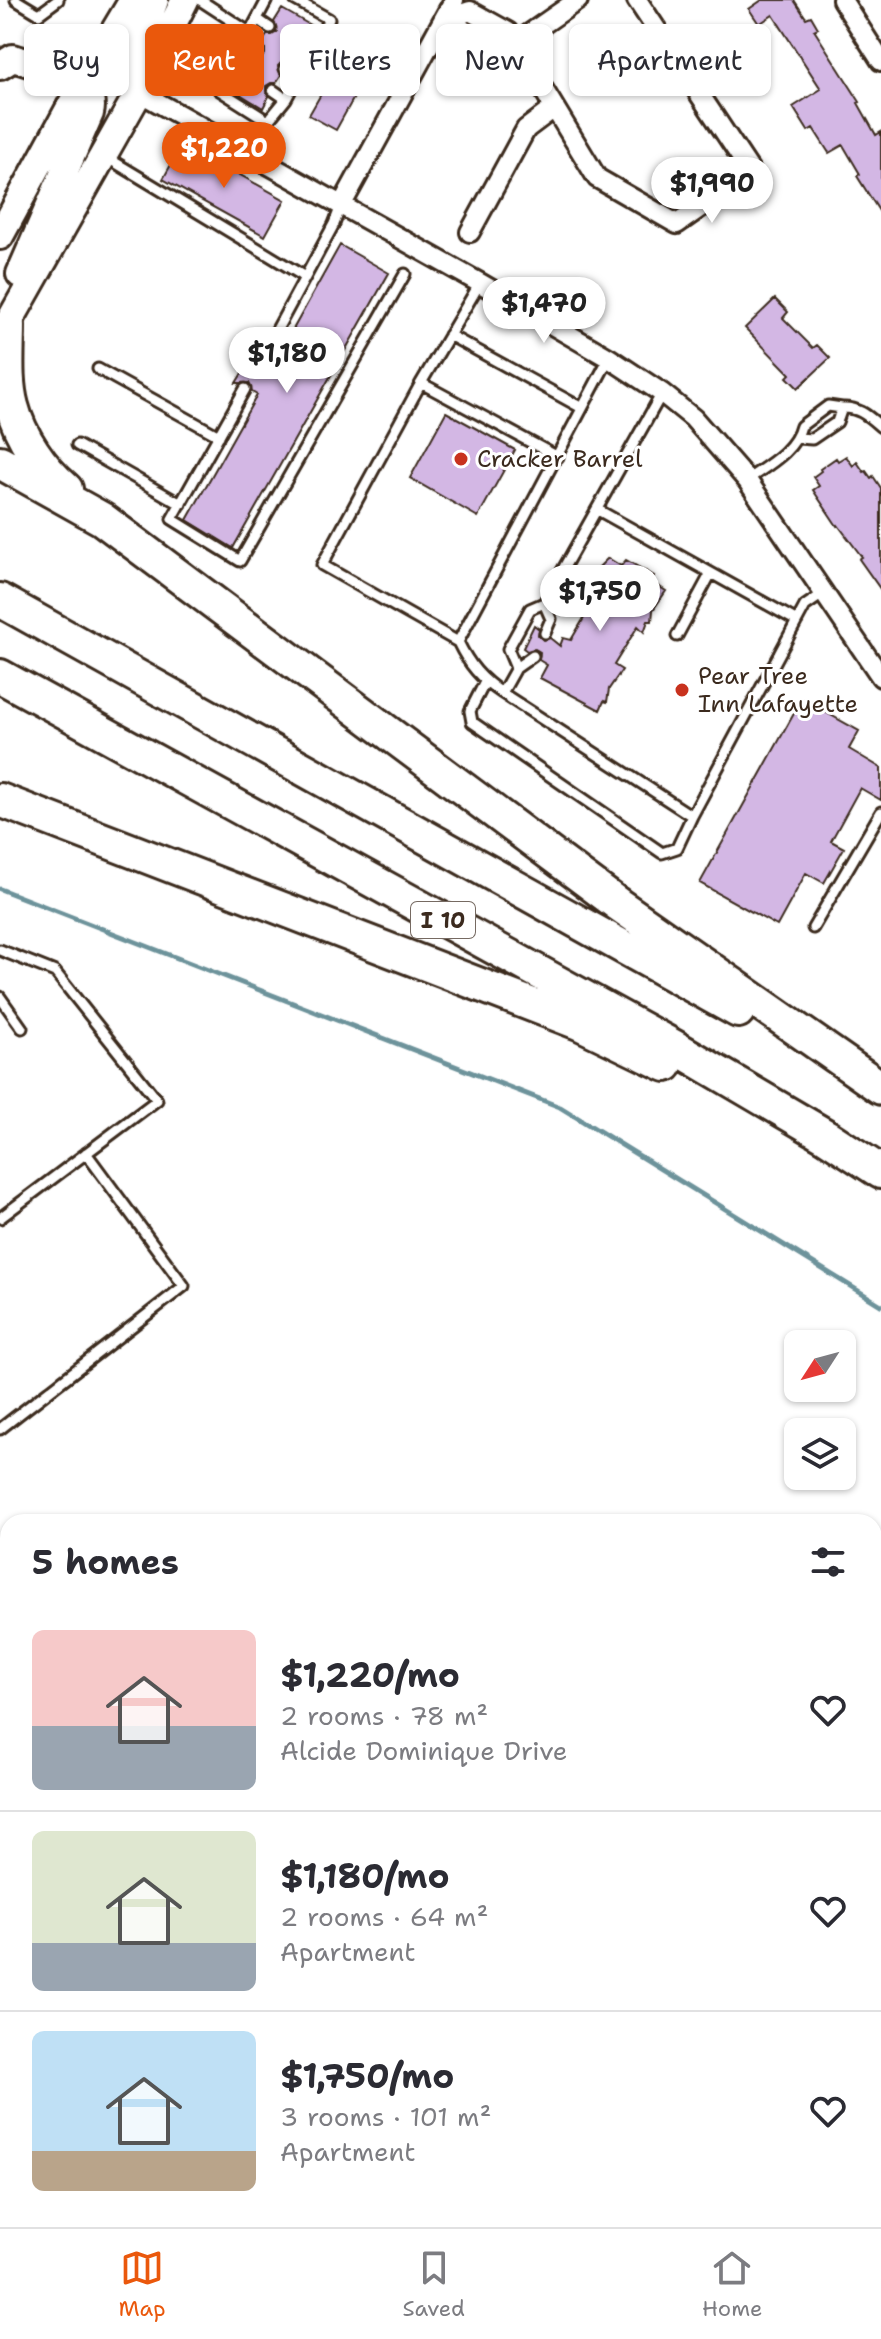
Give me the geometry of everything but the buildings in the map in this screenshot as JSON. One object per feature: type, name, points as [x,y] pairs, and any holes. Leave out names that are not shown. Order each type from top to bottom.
[{"type":"highway","points":[[9,322],[10,396],[21,429],[50,476],[102,519],[619,905],[881,1089]]},
{"type":"highway","points":[[0,462],[102,519]]},
{"type":"highway","name":"I 10","points":[[0,600],[881,1089]]},
{"type":"highway","name":"I 10","points":[[0,676],[673,1046],[826,1136],[881,1173]]},
{"type":"highway","points":[[0,800],[579,1023],[881,1173]]},
{"type":"main road","points":[[119,24],[133,0]]},
{"type":"main road","points":[[139,92],[134,86],[132,72],[155,0]]},
{"type":"main road","points":[[9,322],[139,92],[185,0]]},
{"type":"main road","points":[[4,56],[24,62]]},
{"type":"main road","points":[[0,236],[76,96]]},
{"type":"main road","points":[[9,322],[20,274],[92,106],[90,96]]},
{"type":"street","points":[[543,24],[578,0]]},
{"type":"street","points":[[546,96],[597,178],[677,224],[751,172],[637,0]]},
{"type":"street","points":[[842,0],[881,61]]},
{"type":"street","points":[[341,206],[452,9]]},
{"type":"street","points":[[139,92],[480,283],[609,358],[662,393],[693,418],[747,480],[881,677]]},
{"type":"street","points":[[470,232],[526,129],[554,108]]},
{"type":"lane","points":[[16,0],[39,14],[58,0]]},
{"type":"lane","points":[[200,0],[230,24]]},
{"type":"lane","points":[[254,24],[267,0]]},
{"type":"lane","points":[[295,0],[329,19],[326,24]]},
{"type":"lane","points":[[257,19],[270,28]]},
{"type":"lane","points":[[273,90],[286,99]]},
{"type":"lane","points":[[228,96],[268,121]]},
{"type":"lane","points":[[251,154],[268,121],[288,96]]},
{"type":"lane","points":[[103,155],[305,277]]},
{"type":"lane","points":[[255,370],[341,206]]},
{"type":"lane","points":[[245,389],[172,519],[240,561],[405,274]]},
{"type":"lane","points":[[480,283],[421,383],[322,565],[458,642],[469,665],[485,682],[692,816]]},
{"type":"lane","points":[[449,335],[582,408]]},
{"type":"lane","points":[[458,642],[609,358]]},
{"type":"lane","points":[[98,369],[219,436]]},
{"type":"lane","points":[[421,383],[558,457]]},
{"type":"lane","points":[[516,668],[508,649],[530,609],[544,603],[662,393]]},
{"type":"lane","points":[[747,480],[785,453],[798,438],[801,426],[828,406],[852,407],[881,427]]},
{"type":"lane","points":[[798,438],[812,439],[822,433],[837,422],[842,408]]},
{"type":"lane","points":[[77,445],[181,504]]},
{"type":"lane","points":[[598,510],[797,621]]},
{"type":"lane","points":[[677,636],[711,573]]},
{"type":"lane","points":[[485,682],[470,711],[472,722],[662,853],[677,848],[805,606],[824,593]]},
{"type":"lane","points":[[544,603],[551,619],[545,633]]},
{"type":"lane","points":[[502,693],[516,668],[533,656]]},
{"type":"lane","points":[[813,928],[881,812]]},
{"type":"lane","points":[[0,950],[55,972],[157,1100],[0,1218]]},
{"type":"lane","points":[[0,997],[22,1028]]},
{"type":"lane","points":[[0,1429],[184,1286],[86,1153]]},
{"type":"waterway","points":[[0,889],[560,1107],[881,1305]]},
{"type":"place","name":"Cracker Barrel","points":[[461,459]]},
{"type":"place","name":"Pear Tree Inn Lafayette","points":[[682,690]]}]
